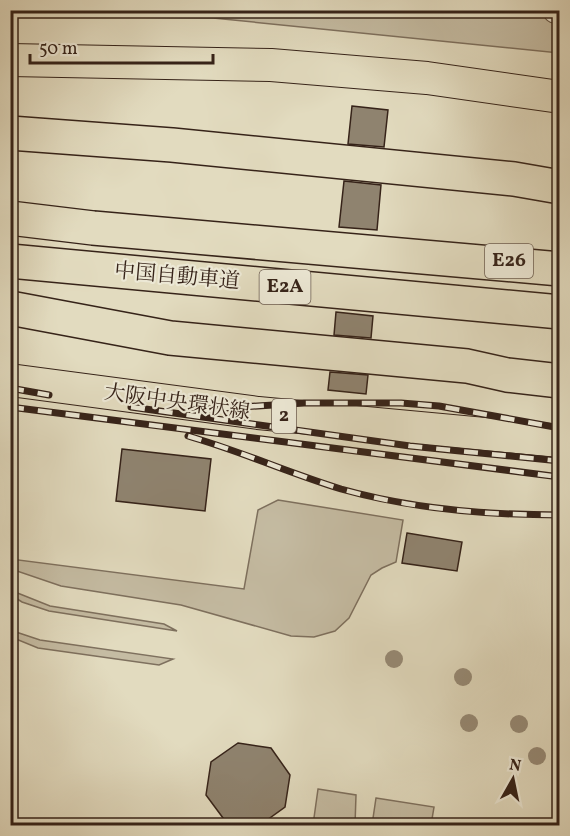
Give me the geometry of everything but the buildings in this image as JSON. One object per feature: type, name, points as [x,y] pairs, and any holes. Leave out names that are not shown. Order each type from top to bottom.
[{"type":"highway","points":[[10,134],[172,145],[560,181]]},
{"type":"highway","points":[[514,178],[560,187]]},
{"type":"highway","name":"中国自動車道","points":[[10,218],[93,228],[560,269]]},
{"type":"highway","name":"E26","points":[[459,260],[560,263]]},
{"type":"highway","name":"中国自動車道","points":[[10,261],[560,312]]},
{"type":"highway","points":[[10,308],[170,338],[467,366],[507,375],[560,381]]},
{"type":"main road","points":[[10,60],[282,66],[427,78],[560,97]]},
{"type":"main road","name":"大阪中央環状線","points":[[10,380],[258,413],[560,441]]},
{"type":"shaded area","points":[[11,10],[559,11],[559,53],[213,18],[11,16]]},
{"type":"shaded area","points":[[278,500],[403,520],[396,562],[371,575],[349,618],[335,631],[314,637],[291,636],[181,605],[61,586],[11,569],[11,559],[244,589],[258,510]]},
{"type":"shaded area","points":[[10,590],[50,606],[164,624],[177,631],[49,611],[22,602],[11,595]]},
{"type":"shaded area","points":[[10,630],[40,640],[173,659],[159,665],[38,648],[11,637]]},
{"type":"shaded area","points":[[318,789],[356,795],[355,825],[313,825]]},
{"type":"shaded area","points":[[376,798],[434,807],[431,825],[372,825]]},
{"type":"railway","points":[[10,388],[49,395]]},
{"type":"railway","points":[[194,410],[304,403],[401,403],[439,406],[560,428]]},
{"type":"railway","points":[[10,407],[560,477]]},
{"type":"railway","points":[[131,407],[410,446],[560,461]]},
{"type":"railway","points":[[188,436],[322,483],[395,502],[449,510],[560,515]]}]
